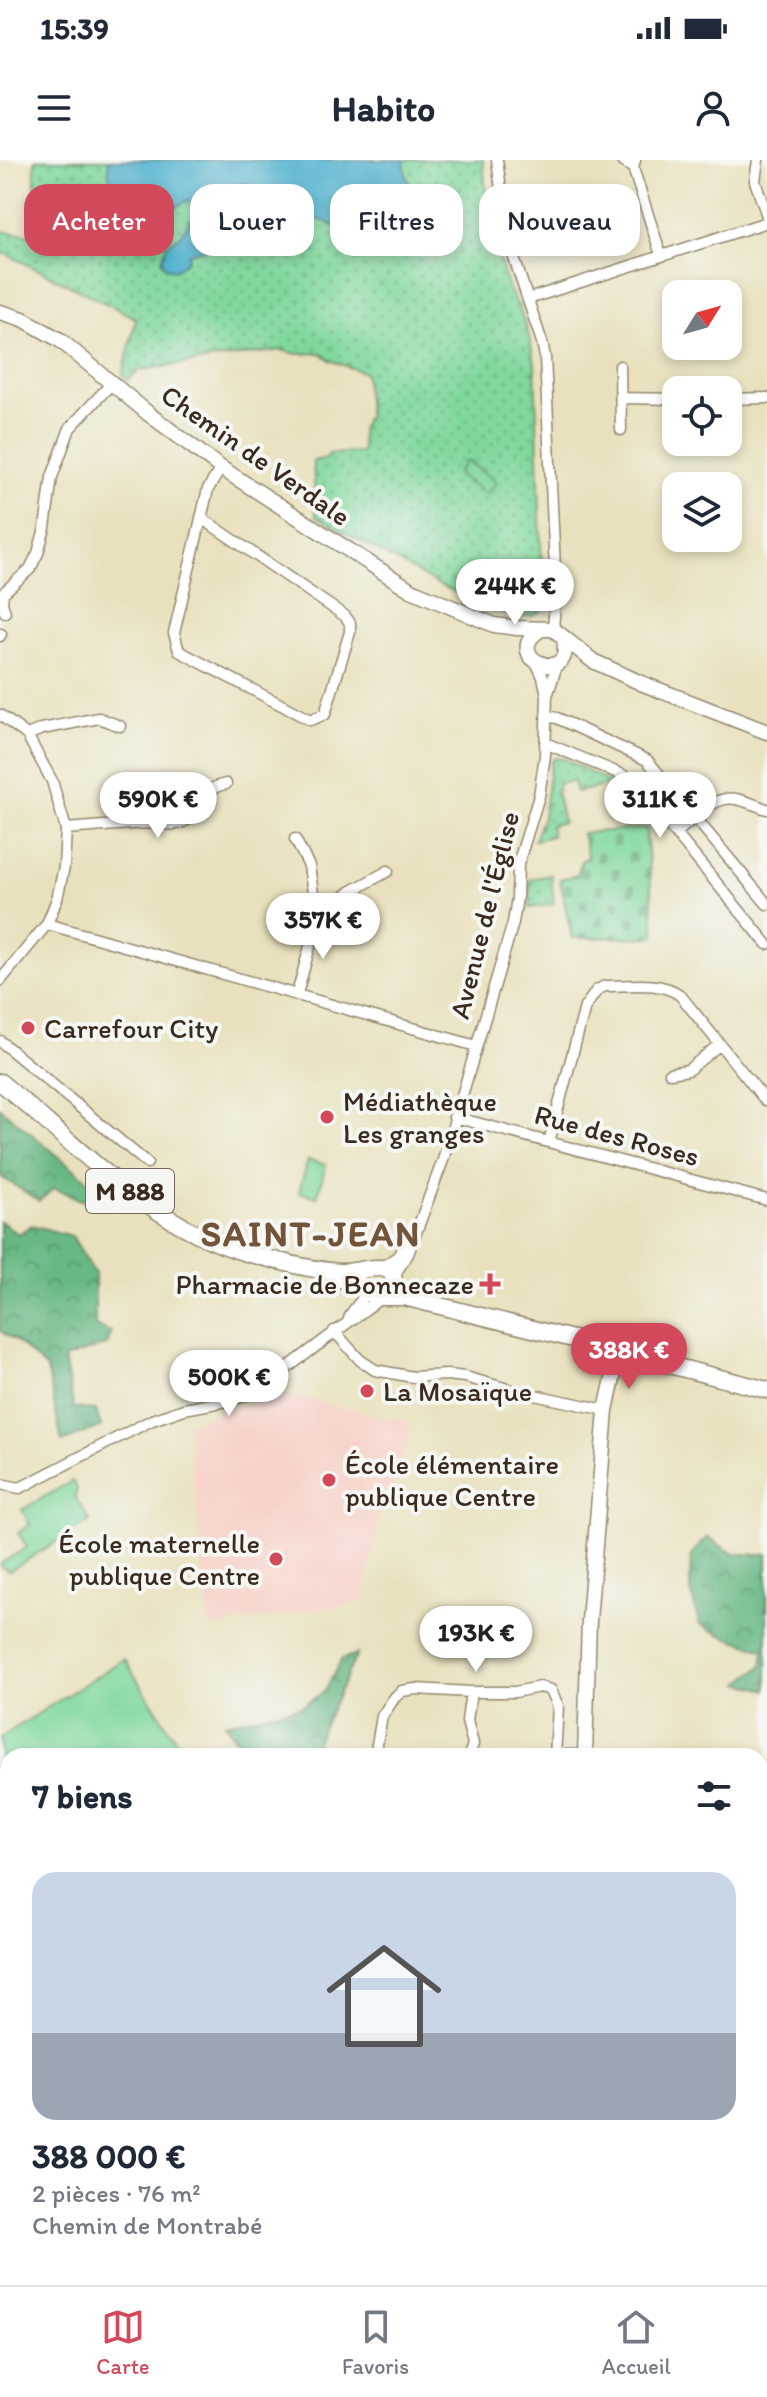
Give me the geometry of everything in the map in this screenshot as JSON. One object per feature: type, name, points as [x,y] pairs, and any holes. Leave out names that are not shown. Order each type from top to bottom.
[{"type":"main road","name":"M 888","points":[[0,1082],[163,1216],[202,1237],[283,1262],[406,1288],[529,1328]]},
{"type":"main road","name":"M 888","points":[[380,1283],[404,1297],[597,1345],[618,1357],[767,1390]]},
{"type":"street","points":[[497,160],[508,240],[545,357],[556,590],[552,633],[565,651],[559,661]]},
{"type":"street","points":[[621,160],[634,164],[661,255]]},
{"type":"street","points":[[528,299],[767,219],[755,181],[758,160]]},
{"type":"street","name":"Chemin de Verdale","points":[[0,312],[23,319],[60,340],[158,421],[221,468],[411,590],[494,625],[528,648]]},
{"type":"street","points":[[620,366],[621,430]]},
{"type":"street","points":[[5,612],[3,593],[30,569],[38,553],[52,477],[70,428],[112,383]]},
{"type":"street","points":[[621,398],[662,399]]},
{"type":"street","points":[[742,399],[767,398]]},
{"type":"street","points":[[203,519],[345,616],[350,623],[325,714],[310,720],[179,651],[174,633],[208,489],[221,468]]},
{"type":"street","name":"Chemin de Verdale","points":[[494,625],[552,633]]},
{"type":"street","points":[[593,661],[559,661],[543,665],[536,662],[528,648],[532,635],[552,633],[593,661],[767,732]]},
{"type":"street","name":"Avenue de l'Église","points":[[547,695],[559,661]]},
{"type":"street","name":"Avenue de l'Église","points":[[349,1319],[351,1313],[408,1254],[443,1160],[513,923],[518,864],[539,796],[544,768],[547,695],[536,662]]},
{"type":"street","points":[[0,715],[27,735],[52,781],[66,829],[62,878],[47,924],[0,981]]},
{"type":"street","points":[[547,716],[647,760],[767,904]]},
{"type":"street","points":[[27,735],[99,718],[120,726]]},
{"type":"street","points":[[545,743],[633,782],[767,944]]},
{"type":"street","points":[[66,829],[155,823],[179,825],[193,817],[203,794],[212,787],[226,784]]},
{"type":"street","points":[[676,833],[717,801],[726,798],[736,798],[767,809]]},
{"type":"street","points":[[295,839],[309,866],[317,920],[297,994]]},
{"type":"street","points":[[317,920],[350,892],[388,871]]},
{"type":"street","points":[[47,924],[476,1046]]},
{"type":"street","points":[[549,1142],[585,1007],[597,990],[605,986],[661,986],[672,989],[765,1100],[767,1098]]},
{"type":"street","points":[[0,1041],[147,1163]]},
{"type":"street","points":[[670,1073],[688,1070],[720,1044]]},
{"type":"street","name":"Rue des Roses","points":[[454,1117],[767,1200]]},
{"type":"street","points":[[0,1484],[20,1488],[152,1420],[255,1392],[349,1319],[355,1318],[380,1283]]},
{"type":"street","points":[[334,1331],[360,1360],[375,1370],[413,1377],[465,1377],[606,1410]]},
{"type":"street","points":[[585,1748],[589,1620],[606,1410],[618,1357]]},
{"type":"street","points":[[376,1748],[382,1716],[402,1691],[524,1691],[540,1687],[548,1688],[554,1694],[558,1706],[556,1748]]},
{"type":"street","points":[[471,1692],[467,1721],[472,1748]]},
{"type":"shaded area","points":[[276,1392],[408,1422],[409,1434],[390,1498],[378,1521],[364,1602],[210,1627],[187,1424]]},
{"type":"green space","points":[[35,160],[483,160],[486,184],[479,184],[479,256],[498,256],[528,333],[535,364],[541,611],[531,617],[488,606],[439,585],[316,516],[313,461],[327,458],[329,454],[362,452],[361,427],[368,416],[365,373],[330,360],[321,353],[296,354],[282,350],[139,370],[129,380],[123,375],[136,318],[0,251],[0,231],[24,234],[24,256],[174,256],[174,184],[35,184]]},
{"type":"green space","points":[[468,461],[495,481],[486,494],[458,475]]},
{"type":"green space","points":[[564,759],[613,784],[576,792],[573,781],[558,784],[556,791],[563,822],[550,825],[552,836],[534,840],[543,817],[551,761]]},
{"type":"green space","points":[[646,828],[655,937],[572,938],[560,879],[578,875],[581,861],[588,858],[582,833]]},
{"type":"green space","points":[[551,875],[554,904],[530,908],[530,879]]},
{"type":"green space","points":[[0,1108],[96,1187],[84,1201],[54,1188],[39,1201],[0,1176]]},
{"type":"green space","points":[[308,1160],[326,1165],[317,1197],[299,1192]]},
{"type":"green space","points":[[0,1221],[18,1234],[32,1225],[72,1236],[95,1274],[95,1326],[111,1332],[108,1344],[64,1359],[74,1408],[96,1410],[101,1427],[62,1442],[47,1369],[0,1331]]},
{"type":"green space","points":[[72,1481],[77,1488],[75,1497],[90,1521],[9,1571],[0,1566],[27,1547],[18,1533],[30,1525],[22,1510]]},
{"type":"green space","points":[[707,1537],[734,1554],[767,1554],[767,1690],[740,1683],[762,1666],[764,1650],[699,1624],[690,1587],[691,1555]]},
{"type":"green space","points":[[357,1654],[315,1744],[323,1748],[250,1748],[234,1738],[225,1723],[302,1706],[325,1691],[342,1659]]},
{"type":"green space","points":[[124,1659],[181,1748],[0,1748],[0,1738]]},
{"type":"water","points":[[109,160],[405,160],[405,172],[410,184],[330,184],[330,224],[314,218],[314,184],[190,184],[190,201],[174,209],[174,184],[112,184]]},
{"type":"water","points":[[190,220],[188,260],[175,270],[166,268],[162,261],[164,256],[174,256],[174,240]]},
{"type":"place","name":"Carrefour City","points":[[28,1028]]},
{"type":"place","name":"Médiathèque Les granges","points":[[327,1117]]},
{"type":"place","name":"Pharmacie de Bonnecaze","points":[[490,1284]]},
{"type":"place","name":"La Mosaïque","points":[[367,1391]]},
{"type":"place","name":"École élémentaire publique Centre","points":[[329,1480]]},
{"type":"place","name":"École maternelle publique Centre","points":[[276,1559]]},
{"type":"district","name":"SAINT-JEAN","points":[[311,1233]]}]
